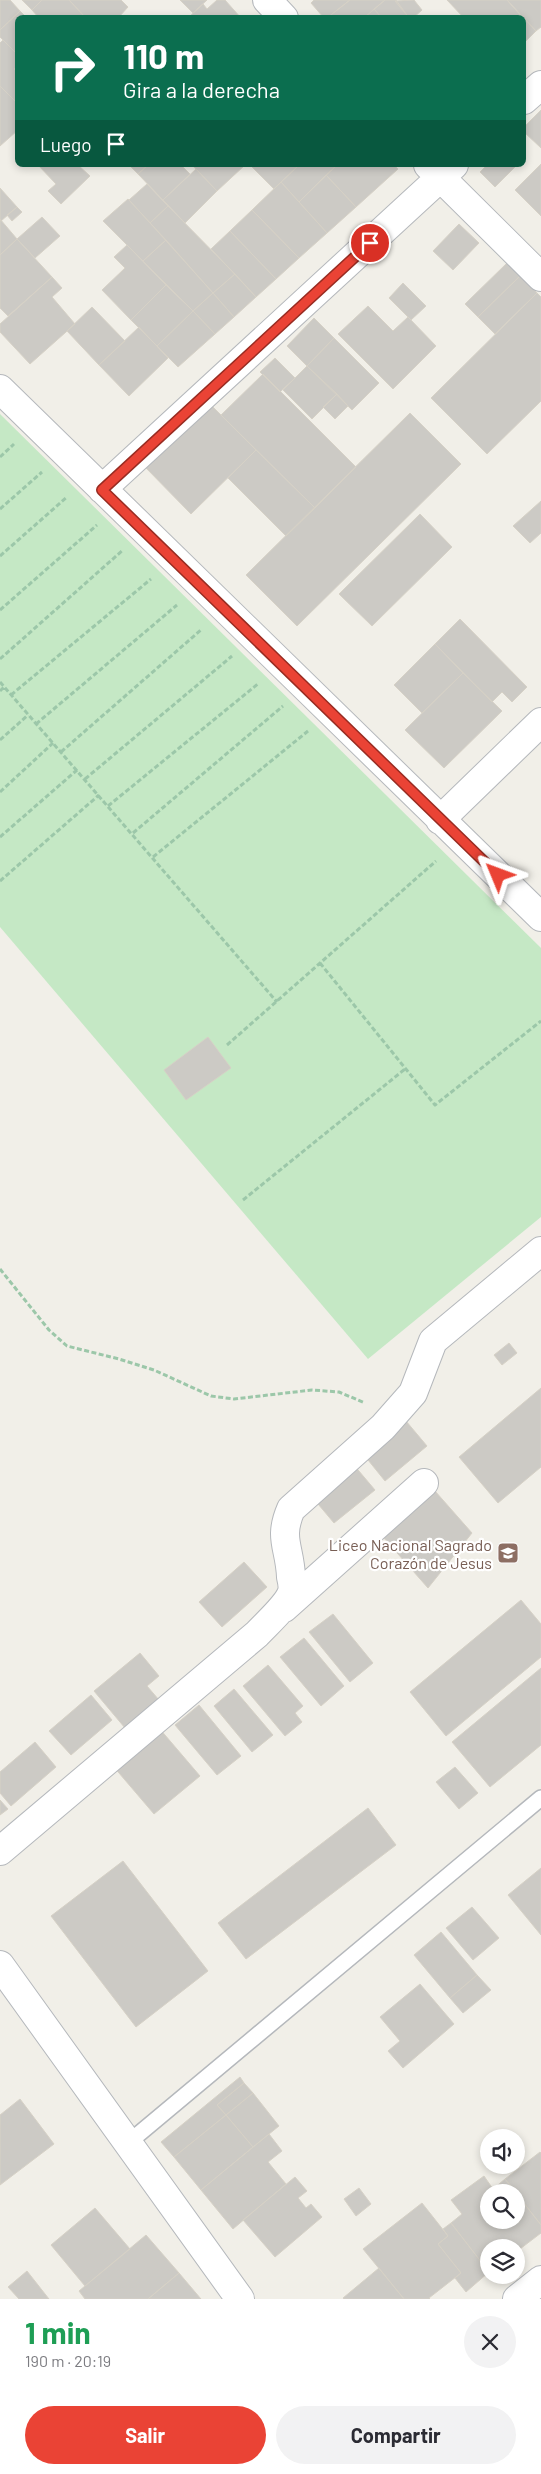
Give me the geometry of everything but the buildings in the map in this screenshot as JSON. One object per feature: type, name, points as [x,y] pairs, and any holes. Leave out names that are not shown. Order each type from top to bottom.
[{"type":"street","points":[[267,0],[281,15]]},
{"type":"street","points":[[526,98],[541,84]]},
{"type":"street","points":[[102,490],[441,169],[541,277]]},
{"type":"street","points":[[0,389],[541,917]]},
{"type":"street","points":[[440,820],[541,722]]},
{"type":"street","points":[[275,1615],[292,1592],[291,1564],[284,1538],[285,1523],[291,1509],[383,1427],[413,1393],[433,1341],[541,1251]]},
{"type":"street","points":[[0,1851],[257,1634],[275,1615],[424,1484]]},
{"type":"street","points":[[0,1965],[240,2299]]},
{"type":"street","points":[[517,2299],[541,2280]]},
{"type":"lane","points":[[128,2143],[541,1798]]},
{"type":"path","points":[[0,457],[17,442]]},
{"type":"path","points":[[0,509],[45,470]]},
{"type":"path","points":[[0,556],[70,495]]},
{"type":"path","points":[[0,610],[98,523]]},
{"type":"path","points":[[0,659],[124,549]]},
{"type":"path","points":[[11,695],[153,578]]},
{"type":"path","points":[[36,724],[179,604]]},
{"type":"path","points":[[61,752],[203,628]]},
{"type":"path","points":[[85,779],[232,656]]},
{"type":"path","points":[[0,682],[154,857],[277,1002]]},
{"type":"path","points":[[108,806],[260,683]]},
{"type":"path","points":[[0,691],[4,687]]},
{"type":"path","points":[[133,834],[283,706]]},
{"type":"path","points":[[0,740],[28,715]]},
{"type":"path","points":[[154,857],[308,731]]},
{"type":"path","points":[[0,792],[53,743]]},
{"type":"path","points":[[0,837],[77,770]]},
{"type":"path","points":[[0,881],[99,795]]},
{"type":"path","points":[[228,1045],[436,861]]},
{"type":"path","points":[[320,963],[435,1105],[541,1021]]},
{"type":"path","points":[[243,1200],[405,1069]]},
{"type":"path","points":[[0,1269],[49,1330],[67,1346],[154,1370],[211,1396],[234,1400],[312,1390],[340,1392],[369,1406],[383,1427]]},
{"type":"green space","points":[[0,414],[541,948],[541,1217],[368,1359],[0,927]]},
{"type":"place","name":"Liceo Nacional Sagrado Corazón de Jesus","points":[[508,1553]]},
{"type":"route","points":[[370,243],[102,490],[498,875]]}]
